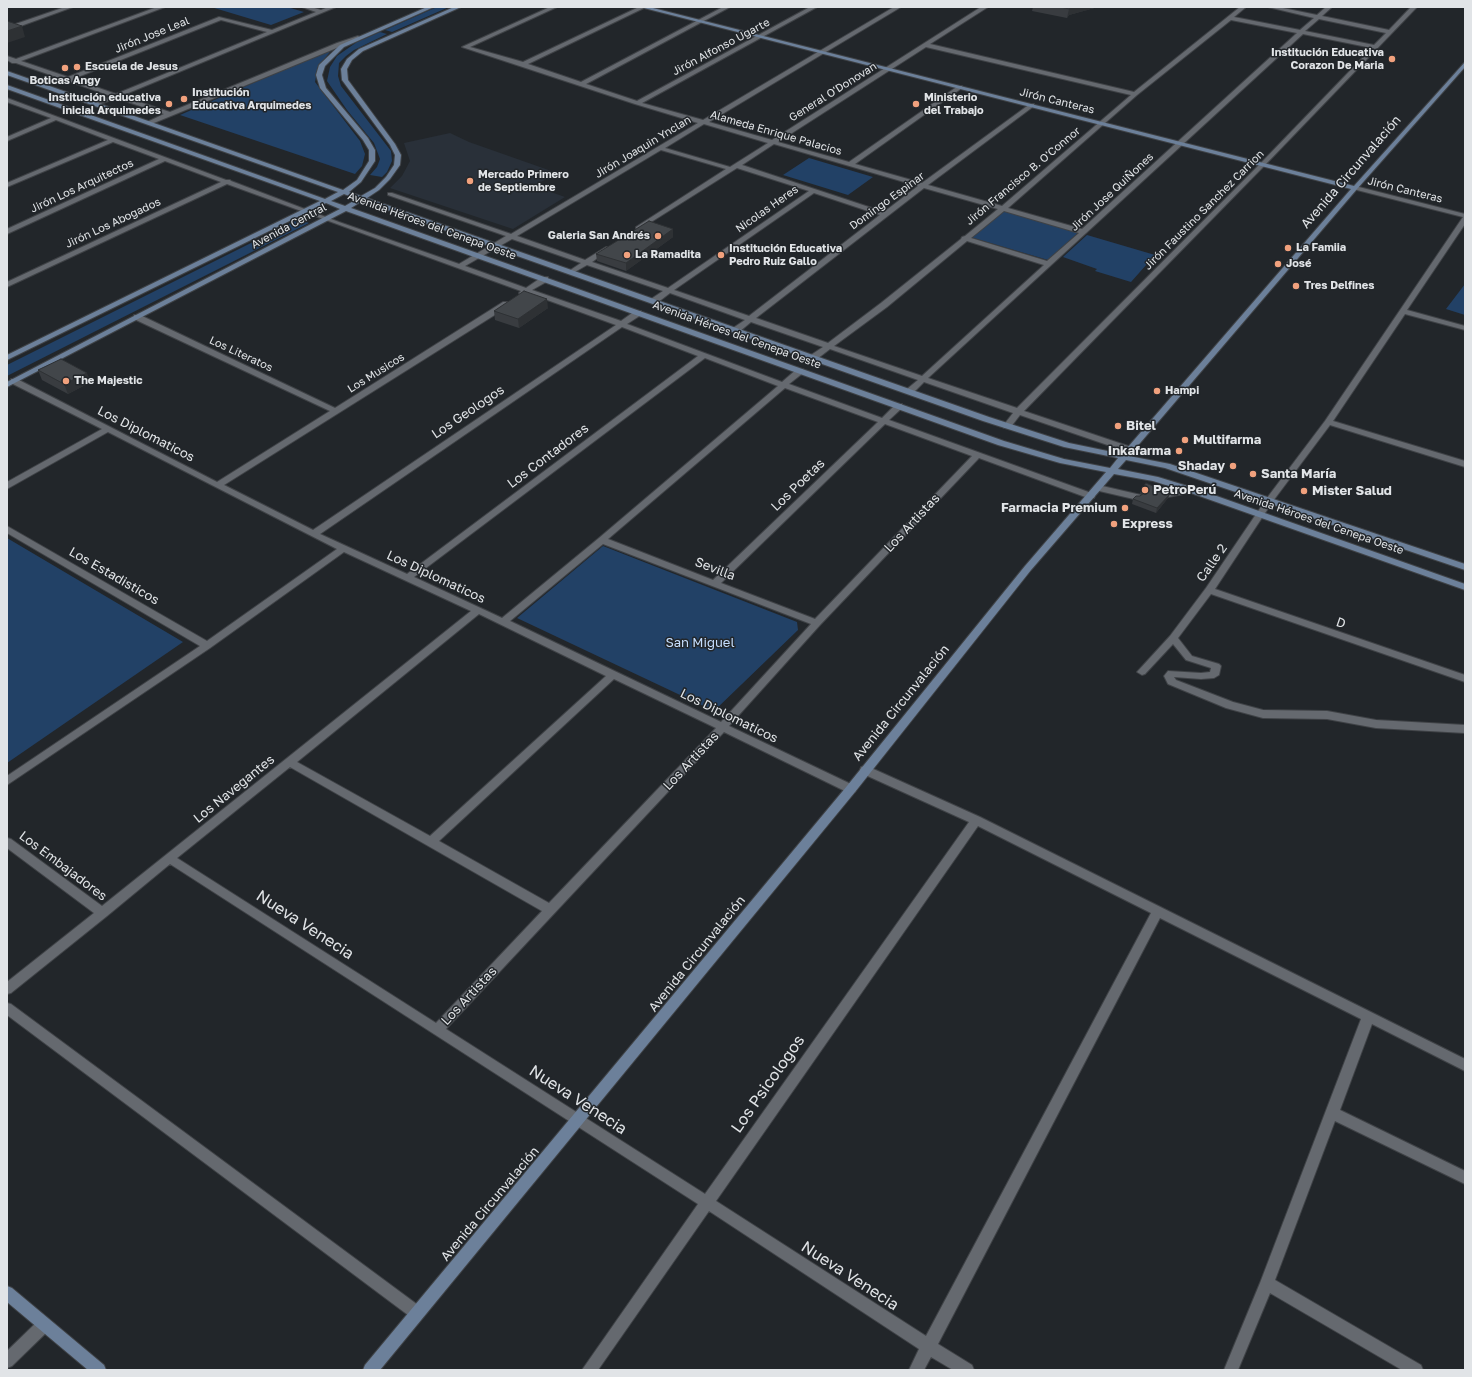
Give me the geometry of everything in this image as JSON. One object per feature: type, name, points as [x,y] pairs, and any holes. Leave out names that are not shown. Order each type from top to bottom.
[{"type":"main road","name":"Avenida Central","points":[[7,358],[344,192],[359,180],[366,172],[372,161],[372,150],[366,139],[323,88],[319,75],[322,65],[331,55],[358,38],[431,7]]},
{"type":"main road","name":"Avenida Central","points":[[11,383],[346,208],[362,199],[388,178],[397,165],[398,154],[345,80],[344,69],[350,59],[362,50],[458,7]]},
{"type":"main road","name":"Jirón Canteras","points":[[643,7],[1180,142],[1354,188]]},
{"type":"main road","name":"Avenida Circunvalación","points":[[370,1370],[578,1121],[851,789],[1028,568],[1095,492],[1354,188],[1465,64]]},
{"type":"main road","name":"Avenida Héroes del Cenepa Oeste","points":[[7,73],[1007,426],[1067,445],[1167,466],[1465,567]]},
{"type":"main road","name":"Avenida Héroes del Cenepa Oeste","points":[[7,87],[1001,443],[1063,461],[1155,479],[1191,490],[1465,587]]},
{"type":"main road","points":[[7,1293],[44,1326],[99,1370]]},
{"type":"street","points":[[7,29],[70,7]]},
{"type":"street","points":[[7,64],[162,7]]},
{"type":"street","points":[[305,7],[322,12]]},
{"type":"street","points":[[96,104],[333,7]]},
{"type":"street","name":"Alameda Enrique Palacios","points":[[554,7],[465,47],[523,64],[637,104],[851,164],[1084,232]]},
{"type":"street","points":[[523,64],[643,7]]},
{"type":"street","points":[[581,84],[727,7]]},
{"type":"street","name":"Jirón Alfonso Ugarte","points":[[637,104],[814,7]]},
{"type":"street","name":"Jirón Joaquin Ynclan","points":[[459,267],[898,7]]},
{"type":"street","name":"General O'Donovan","points":[[632,232],[985,7]]},
{"type":"street","name":"Jirón Francisco B. O'Connor","points":[[814,357],[884,305],[964,238],[1002,209],[1135,94],[1243,7]]},
{"type":"street","points":[[1271,7],[1390,32]]},
{"type":"street","name":"Jirón Jose QuiÑones","points":[[910,392],[1180,142],[1329,7]]},
{"type":"street","name":"Jirón Faustino Sanchez Carrion","points":[[1007,426],[1018,412],[1263,164],[1414,7]]},
{"type":"street","name":"Jirón Jose Leal","points":[[68,79],[221,18],[273,32]]},
{"type":"street","points":[[1230,18],[1375,47]]},
{"type":"street","points":[[149,123],[339,44],[358,38]]},
{"type":"street","points":[[925,45],[1135,94]]},
{"type":"street","points":[[7,58],[169,114]]},
{"type":"street","points":[[851,164],[960,87]]},
{"type":"street","points":[[7,100],[459,267],[621,324],[976,455],[1095,492],[1138,497]]},
{"type":"street","name":"Domingo Espinar","points":[[736,330],[885,214],[1032,106]]},
{"type":"street","points":[[7,139],[58,118]]},
{"type":"street","points":[[7,185],[114,139]]},
{"type":"street","points":[[660,148],[734,167],[885,214]]},
{"type":"street","name":"Jirón Los Arquitectos","points":[[7,232],[166,158]]},
{"type":"street","name":"Jirón Los Abogados","points":[[7,285],[228,181]]},
{"type":"street","name":"Jirón Canteras","points":[[1354,188],[1465,216]]},
{"type":"street","name":"Nicolas Heres","points":[[654,301],[813,191]]},
{"type":"street","points":[[390,194],[1131,450]]},
{"type":"street","name":"Calle 2","points":[[1142,672],[1173,638],[1209,590],[1270,500],[1328,422],[1465,219]]},
{"type":"street","points":[[964,238],[1049,264]]},
{"type":"street","points":[[571,272],[613,245]]},
{"type":"street","name":"Los Musicos","points":[[218,485],[545,279]]},
{"type":"street","points":[[1403,311],[1465,328]]},
{"type":"street","name":"Los Geologos","points":[[313,534],[638,313]]},
{"type":"street","name":"Los Literatos","points":[[137,317],[336,411]]},
{"type":"street","name":"Los Contadores","points":[[407,578],[704,355]]},
{"type":"street","points":[[503,622],[602,540],[800,371]]},
{"type":"street","name":"Los Diplomaticos","points":[[11,383],[108,429],[313,534],[478,610],[851,789]]},
{"type":"street","name":"Los Poetas","points":[[715,583],[899,406]]},
{"type":"street","points":[[1328,422],[1465,464]]},
{"type":"street","points":[[7,486],[108,429]]},
{"type":"street","name":"Los Artistas","points":[[437,1030],[722,728],[817,623],[976,455]]},
{"type":"street","points":[[1163,495],[1191,490]]},
{"type":"street","name":"Los Estadisticos","points":[[7,529],[207,646]]},
{"type":"street","name":"Sevilla","points":[[602,540],[817,623]]},
{"type":"street","points":[[7,781],[207,646],[344,548]]},
{"type":"street","name":"D","points":[[1209,590],[1465,679]]},
{"type":"street","name":"Los Navegantes","points":[[7,989],[478,610]]},
{"type":"street","points":[[1173,638],[1189,658],[1216,666],[1214,675],[1201,676],[1171,673],[1169,676],[1172,682],[1230,704],[1263,714],[1327,715],[1376,724],[1465,729]]},
{"type":"street","points":[[432,841],[613,675]]},
{"type":"street","points":[[289,762],[432,841],[551,910]]},
{"type":"street","points":[[865,770],[976,820],[1158,910],[1368,1018],[1465,1064]]},
{"type":"street","name":"Los Psicologos","points":[[589,1370],[976,820]]},
{"type":"street","name":"Los Embajadores","points":[[7,842],[103,913]]},
{"type":"street","name":"Nueva Venecia","points":[[170,859],[967,1370]]},
{"type":"street","points":[[916,1370],[1158,910]]},
{"type":"street","points":[[7,1008],[417,1313]]},
{"type":"street","points":[[1231,1370],[1368,1018]]},
{"type":"street","points":[[1331,1112],[1465,1178]]},
{"type":"street","points":[[1266,1283],[1416,1370]]},
{"type":"street","points":[[7,1362],[44,1326]]},
{"type":"shaded area","name":"Mercado Primero de Septiembre","points":[[450,133],[469,142],[557,173],[534,186],[565,197],[513,229],[390,188],[402,176],[410,161],[404,143]]},
{"type":"green space","points":[[211,7],[287,7],[304,12],[271,25]]},
{"type":"green space","points":[[437,7],[449,7],[392,32],[385,30]]},
{"type":"green space","points":[[380,32],[387,34],[354,50],[339,63],[338,76],[341,86],[391,151],[392,161],[387,172],[382,177],[370,175],[377,167],[380,159],[374,143],[347,110],[327,81],[330,67],[337,56],[357,42]]},
{"type":"green space","points":[[333,48],[318,67],[315,82],[360,141],[365,154],[362,166],[355,174],[180,115]]},
{"type":"green space","points":[[809,158],[873,177],[848,195],[783,175]]},
{"type":"green space","points":[[1003,210],[1079,232],[1048,260],[970,237]]},
{"type":"green space","points":[[299,219],[309,223],[7,376],[7,365]]},
{"type":"green space","points":[[1087,235],[1155,255],[1131,282],[1095,271],[1097,269],[1063,257]]},
{"type":"green space","points":[[1465,284],[1465,315],[1446,309]]},
{"type":"green space","points":[[7,538],[183,642],[7,763]]},
{"type":"green space","name":"San Miguel","points":[[603,546],[797,622],[798,630],[714,711],[517,618]]},
{"type":"building","points":[[7,21],[22,26],[7,31]]},
{"type":"building","points":[[649,221],[673,229],[626,263],[596,254]]},
{"type":"building","points":[[524,291],[547,299],[518,319],[494,311]]},
{"type":"building","points":[[61,359],[87,373],[64,384],[38,370]]},
{"type":"building","points":[[1146,483],[1160,489],[1159,491],[1163,494],[1170,494],[1157,508],[1133,499],[1144,493],[1142,488]]},
{"type":"place","name":"Institución Educativa Corazon De Maria","points":[[1392,59]]},
{"type":"place","name":"Escuela de Jesus","points":[[77,67]]},
{"type":"place","name":"Boticas Angy","points":[[65,68]]},
{"type":"place","name":"Institución Educativa Arquimedes","points":[[184,99]]},
{"type":"place","name":"Institución educativa inicial Arquimedes","points":[[169,104]]},
{"type":"place","name":"Ministerio del Trabajo","points":[[916,104]]},
{"type":"place","name":"Mercado Primero de Septiembre","points":[[470,181]]},
{"type":"place","name":"Galeria San Andrés","points":[[658,236]]},
{"type":"place","name":"La Famiia","points":[[1288,248]]},
{"type":"place","name":"La Ramadita","points":[[627,255]]},
{"type":"place","name":"Institución Educativa Pedro Ruiz Gallo","points":[[721,255]]},
{"type":"place","name":"José","points":[[1278,264]]},
{"type":"place","name":"Tres Delfines","points":[[1296,286]]},
{"type":"place","name":"The Majestic","points":[[66,381]]},
{"type":"place","name":"Hampi","points":[[1157,391]]},
{"type":"place","name":"Bitel","points":[[1118,426]]},
{"type":"place","name":"Multifarma","points":[[1185,440]]},
{"type":"place","name":"Inkafarma","points":[[1179,451]]},
{"type":"place","name":"Shaday","points":[[1233,466]]},
{"type":"place","name":"Santa María","points":[[1253,474]]},
{"type":"place","name":"PetroPerú","points":[[1145,490]]},
{"type":"place","name":"Mister Salud","points":[[1304,491]]},
{"type":"place","name":"Farmacia Premium","points":[[1125,508]]},
{"type":"place","name":"Express","points":[[1114,524]]}]
